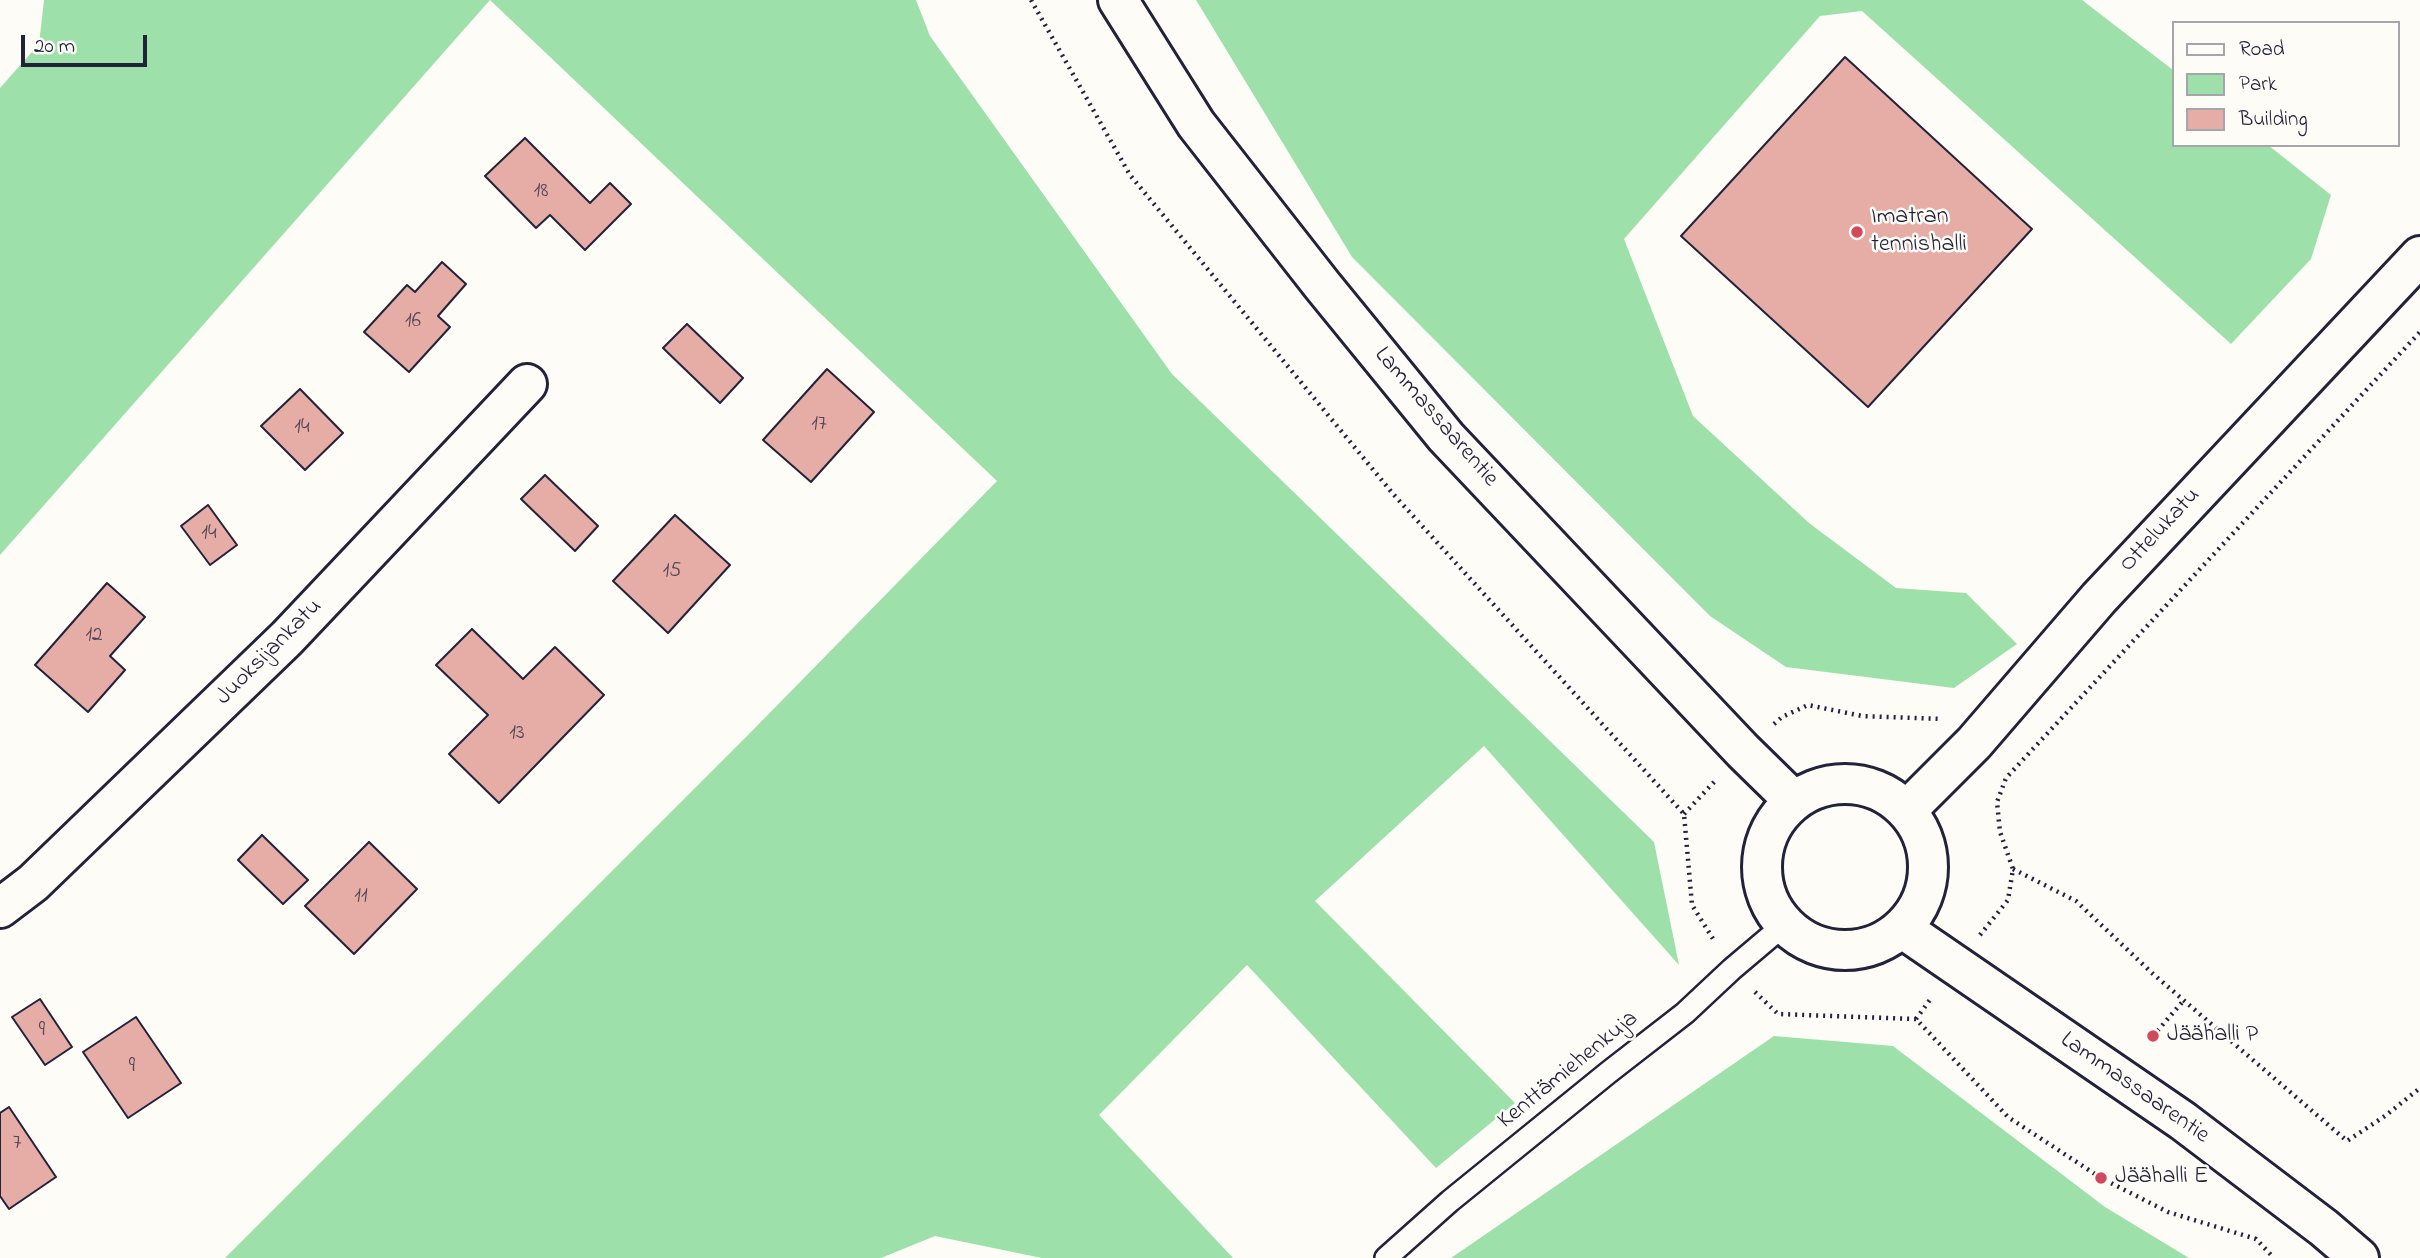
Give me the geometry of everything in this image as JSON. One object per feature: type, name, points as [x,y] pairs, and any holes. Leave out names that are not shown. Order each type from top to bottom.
[{"type":"street","name":"Lammassaarentie","points":[[1118,0],[1196,124],[1446,437],[1743,751],[1794,801]]},
{"type":"street","name":"Ottelukatu","points":[[1907,810],[1974,743],[2099,598],[2420,256]]},
{"type":"street","name":"Juoksijankatu","points":[[0,908],[33,883],[287,638],[527,384]]},
{"type":"street","points":[[1853,784],[1882,792],[1907,810],[1924,838],[1929,871],[1922,902],[1903,929],[1875,946],[1843,952],[1811,944],[1784,925],[1770,906],[1763,884],[1761,861],[1766,838],[1777,818],[1794,801],[1822,787],[1853,784]]},
{"type":"street","name":"Lammassaarentie","points":[[1903,929],[2183,1121],[2324,1227],[2359,1258]]},
{"type":"lane","name":"Kenttämiehenkuja","points":[[1386,1258],[1450,1200],[1685,1013],[1784,925]]},
{"type":"path","points":[[1031,0],[1130,175],[1394,495],[1684,814],[1692,905],[1732,969],[1778,1014],[1916,1019],[2008,1116],[2101,1178],[2168,1212],[2256,1239],[2273,1258]]},
{"type":"path","points":[[1916,1019],[1955,965],[2008,900],[2013,869],[2000,832],[1997,802],[2006,778],[2420,332]]},
{"type":"path","points":[[1684,814],[1743,751],[1782,717],[1808,705],[1862,716],[1941,719],[1974,743]]},
{"type":"path","points":[[2013,869],[2076,901],[2184,1000],[2347,1141],[2420,1088]]},
{"type":"path","points":[[2153,1036],[2184,1000]]},
{"type":"green space","points":[[44,0],[490,0],[0,555],[0,88],[39,44]]},
{"type":"green space","points":[[490,0],[916,0],[930,36],[1172,374],[1654,842],[1679,965],[1484,746],[1315,901],[1515,1103],[1436,1168],[1247,965],[1099,1115],[1233,1258],[1042,1258],[935,1236],[881,1258],[225,1258],[752,731],[997,481]]},
{"type":"green space","points":[[1196,0],[2082,0],[2172,69],[2172,147],[2271,147],[2331,195],[2311,259],[2231,344],[1862,11],[1820,16],[1624,239],[1693,416],[1809,523],[1896,588],[1966,593],[2017,644],[1954,688],[1786,667],[1710,616],[1352,257]]},
{"type":"green space","points":[[1774,1036],[1893,1046],[2105,1207],[2189,1258],[1451,1258]]},
{"type":"building","name":"Imatran tennishalli","points":[[1845,57],[2032,229],[1868,407],[1681,236]]},
{"type":"building","points":[[525,138],[590,203],[610,183],[631,204],[585,250],[550,215],[536,228],[485,176]]},
{"type":"building","points":[[442,262],[466,284],[438,316],[450,327],[409,372],[364,332],[407,285],[415,292]]},
{"type":"building","points":[[687,324],[743,378],[720,403],[663,348]]},
{"type":"building","points":[[827,369],[874,412],[811,482],[763,440]]},
{"type":"building","points":[[300,389],[343,433],[305,470],[261,426]]},
{"type":"building","points":[[545,475],[598,526],[575,551],[521,499]]},
{"type":"building","points":[[208,505],[237,545],[210,565],[181,526]]},
{"type":"building","points":[[675,515],[730,565],[668,633],[613,581]]},
{"type":"building","points":[[107,583],[145,617],[110,656],[125,670],[88,712],[35,665]]},
{"type":"building","points":[[472,629],[523,679],[555,647],[604,695],[499,803],[449,754],[488,715],[436,665]]},
{"type":"building","points":[[262,835],[308,880],[283,904],[238,860]]},
{"type":"building","points":[[369,842],[417,889],[354,954],[305,906]]},
{"type":"building","points":[[40,999],[72,1047],[45,1065],[12,1017]]},
{"type":"building","points":[[136,1017],[181,1083],[128,1118],[83,1052]]},
{"type":"building","points":[[9,1107],[56,1177],[9,1209],[0,1196],[0,1113]]},
{"type":"place","name":"Imatran tennishalli","points":[[1857,232]]},
{"type":"place","name":"Jäähalli P","points":[[2153,1036]]},
{"type":"place","name":"Jäähalli E","points":[[2101,1178]]}]
